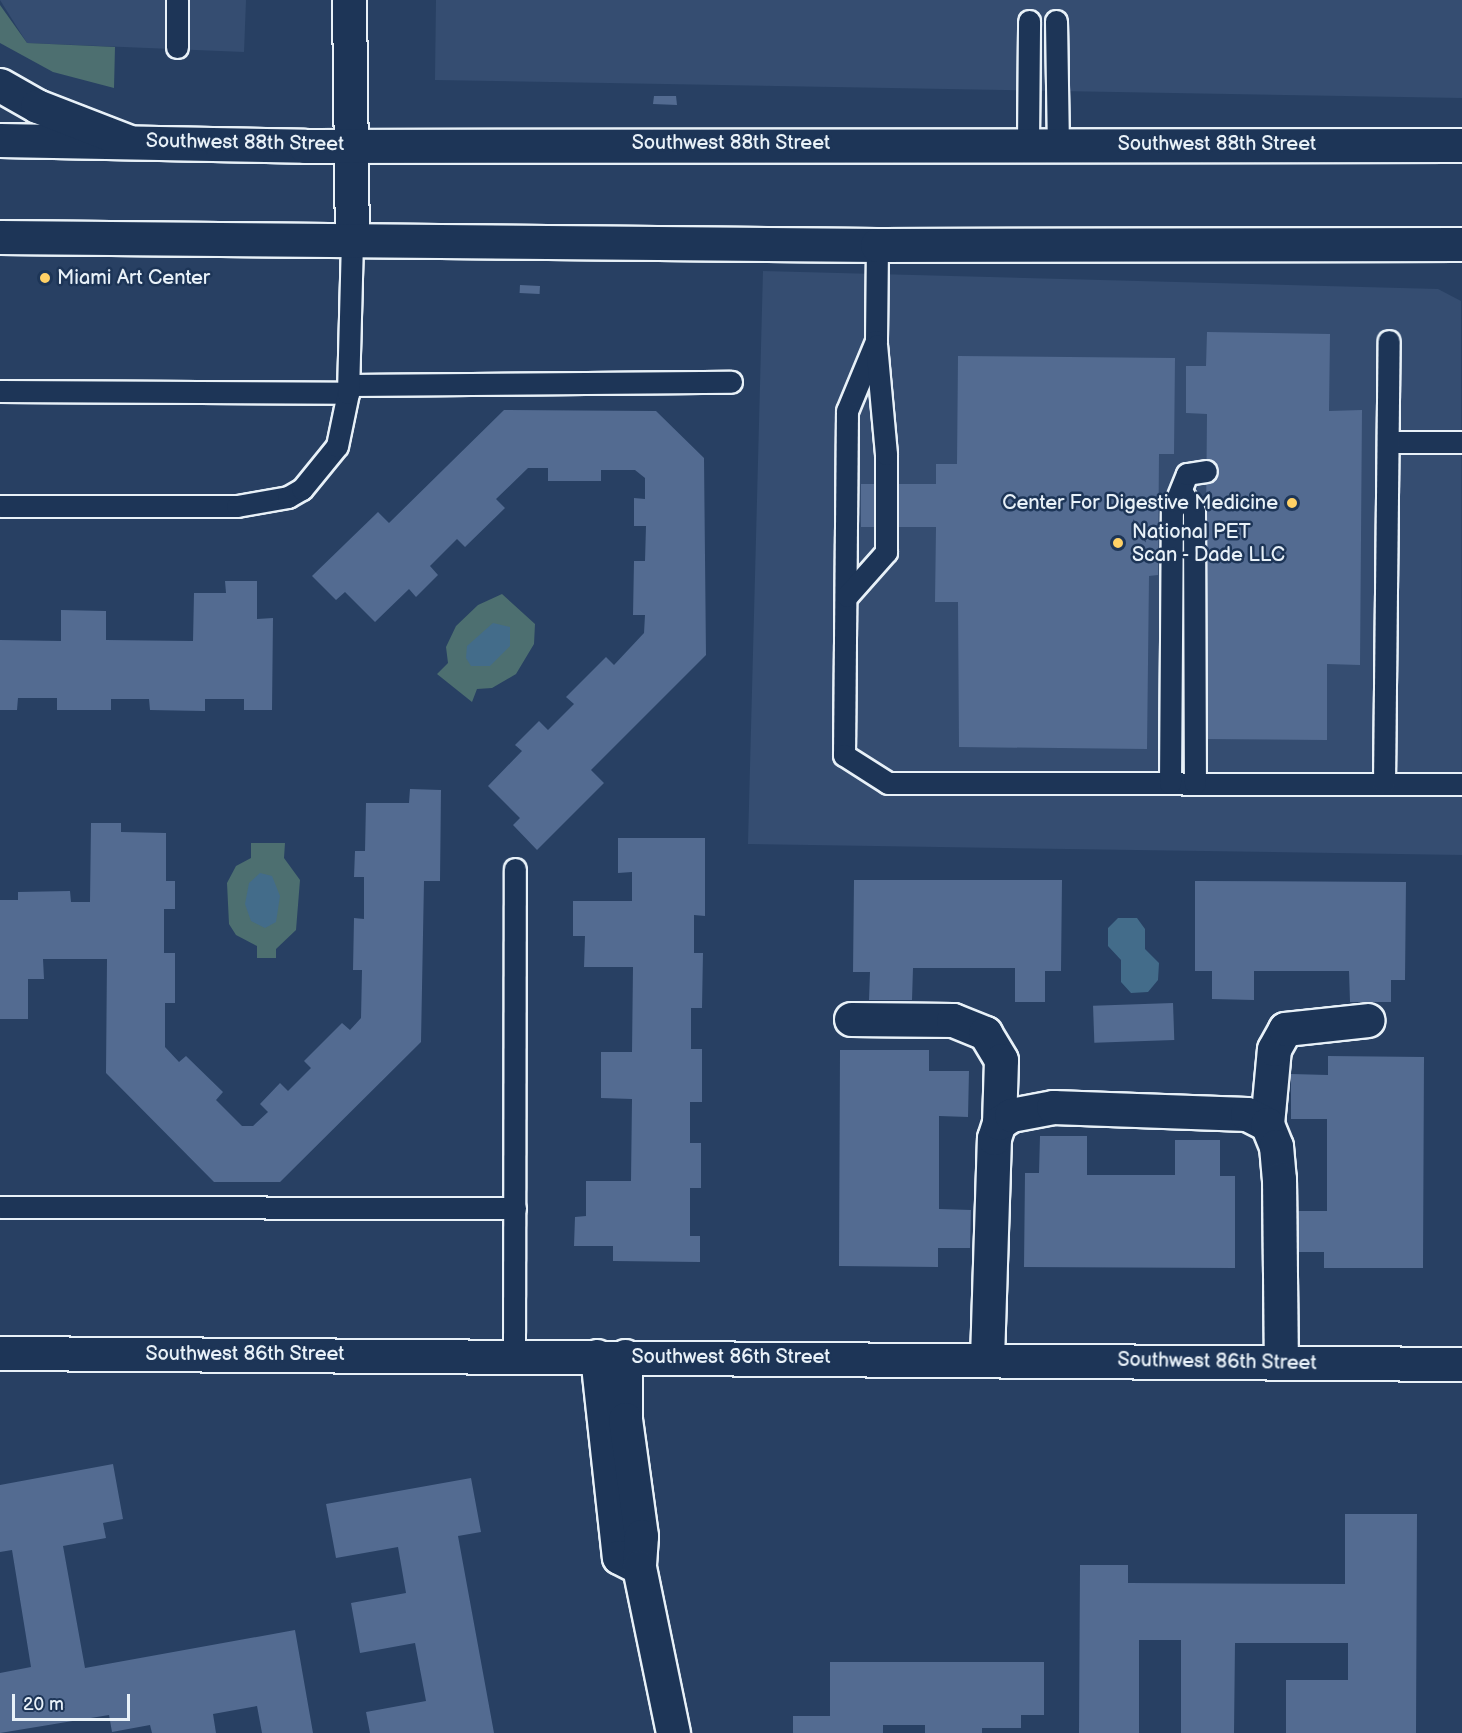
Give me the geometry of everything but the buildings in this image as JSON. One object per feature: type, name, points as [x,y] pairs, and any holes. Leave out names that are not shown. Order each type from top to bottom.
[{"type":"main road","points":[[349,0],[349,145],[352,241]]},
{"type":"main road","points":[[0,85],[37,106],[128,141]]},
{"type":"main road","name":"Southwest 88th Street","points":[[0,140],[349,145],[1043,143],[1462,145]]},
{"type":"main road","points":[[0,237],[877,245],[1462,244]]},
{"type":"main road","points":[[851,1019],[953,1020],[985,1033],[1001,1060],[999,1123],[992,1154],[987,1359]]},
{"type":"main road","points":[[1281,1362],[1279,1179],[1276,1146],[1267,1124],[1274,1049],[1285,1029],[1368,1020]]},
{"type":"main road","points":[[999,1123],[1026,1110],[1053,1107],[1247,1114],[1267,1124]]},
{"type":"main road","name":"Southwest 86th Street","points":[[0,1353],[514,1355],[1462,1364]]},
{"type":"main road","points":[[611,1356],[619,1557],[639,1567],[673,1733]]},
{"type":"lane","points":[[177,0],[177,46]]},
{"type":"lane","points":[[1029,21],[1043,143]]},
{"type":"lane","points":[[1043,143],[1056,21]]},
{"type":"lane","points":[[0,506],[237,506],[288,497],[316,477],[337,446],[349,389],[352,241]]},
{"type":"lane","points":[[847,596],[886,552],[886,454],[876,341],[877,245]]},
{"type":"lane","points":[[876,341],[847,411],[844,755],[888,783],[1462,784]]},
{"type":"lane","points":[[1384,783],[1389,341]]},
{"type":"lane","points":[[0,391],[349,389],[732,382]]},
{"type":"lane","points":[[1389,442],[1462,442]]},
{"type":"lane","points":[[1170,783],[1172,511],[1187,474],[1206,471]]},
{"type":"lane","points":[[1181,491],[1194,511],[1195,783]]},
{"type":"lane","points":[[514,1355],[515,869]]},
{"type":"lane","points":[[0,1207],[515,1208]]},
{"type":"shaded area","points":[[0,0],[246,0],[244,52],[27,43]]},
{"type":"shaded area","points":[[436,0],[1462,0],[1462,98],[435,80]]},
{"type":"shaded area","points":[[763,271],[1438,289],[1461,301],[1462,855],[748,844]]},
{"type":"shaded area","points":[[493,623],[510,627],[510,646],[490,666],[471,666],[466,658],[467,646]]},
{"type":"shaded area","points":[[260,873],[272,876],[280,896],[276,922],[265,928],[251,921],[245,904],[249,883]]},
{"type":"shaded area","points":[[1118,918],[1137,918],[1145,929],[1145,949],[1159,963],[1158,980],[1148,992],[1131,993],[1121,982],[1121,960],[1108,946],[1108,928]]},
{"type":"green space","points":[[0,5],[27,43],[115,47],[114,88],[53,72],[0,43]]},
{"type":"green space","points":[[502,594],[535,624],[534,644],[516,674],[492,688],[477,689],[472,702],[437,674],[448,663],[446,647],[456,626],[478,605]]},
{"type":"green space","points":[[251,843],[285,843],[284,858],[300,880],[296,930],[276,949],[276,958],[257,958],[257,946],[236,935],[229,924],[227,883],[236,866],[251,858]]},
{"type":"place","name":"Miami Art Center","points":[[45,278]]},
{"type":"place","name":"Center For Digestive Medicine","points":[[1292,503]]},
{"type":"place","name":"National PET Scan - Dade LLC","points":[[1118,543]]}]
